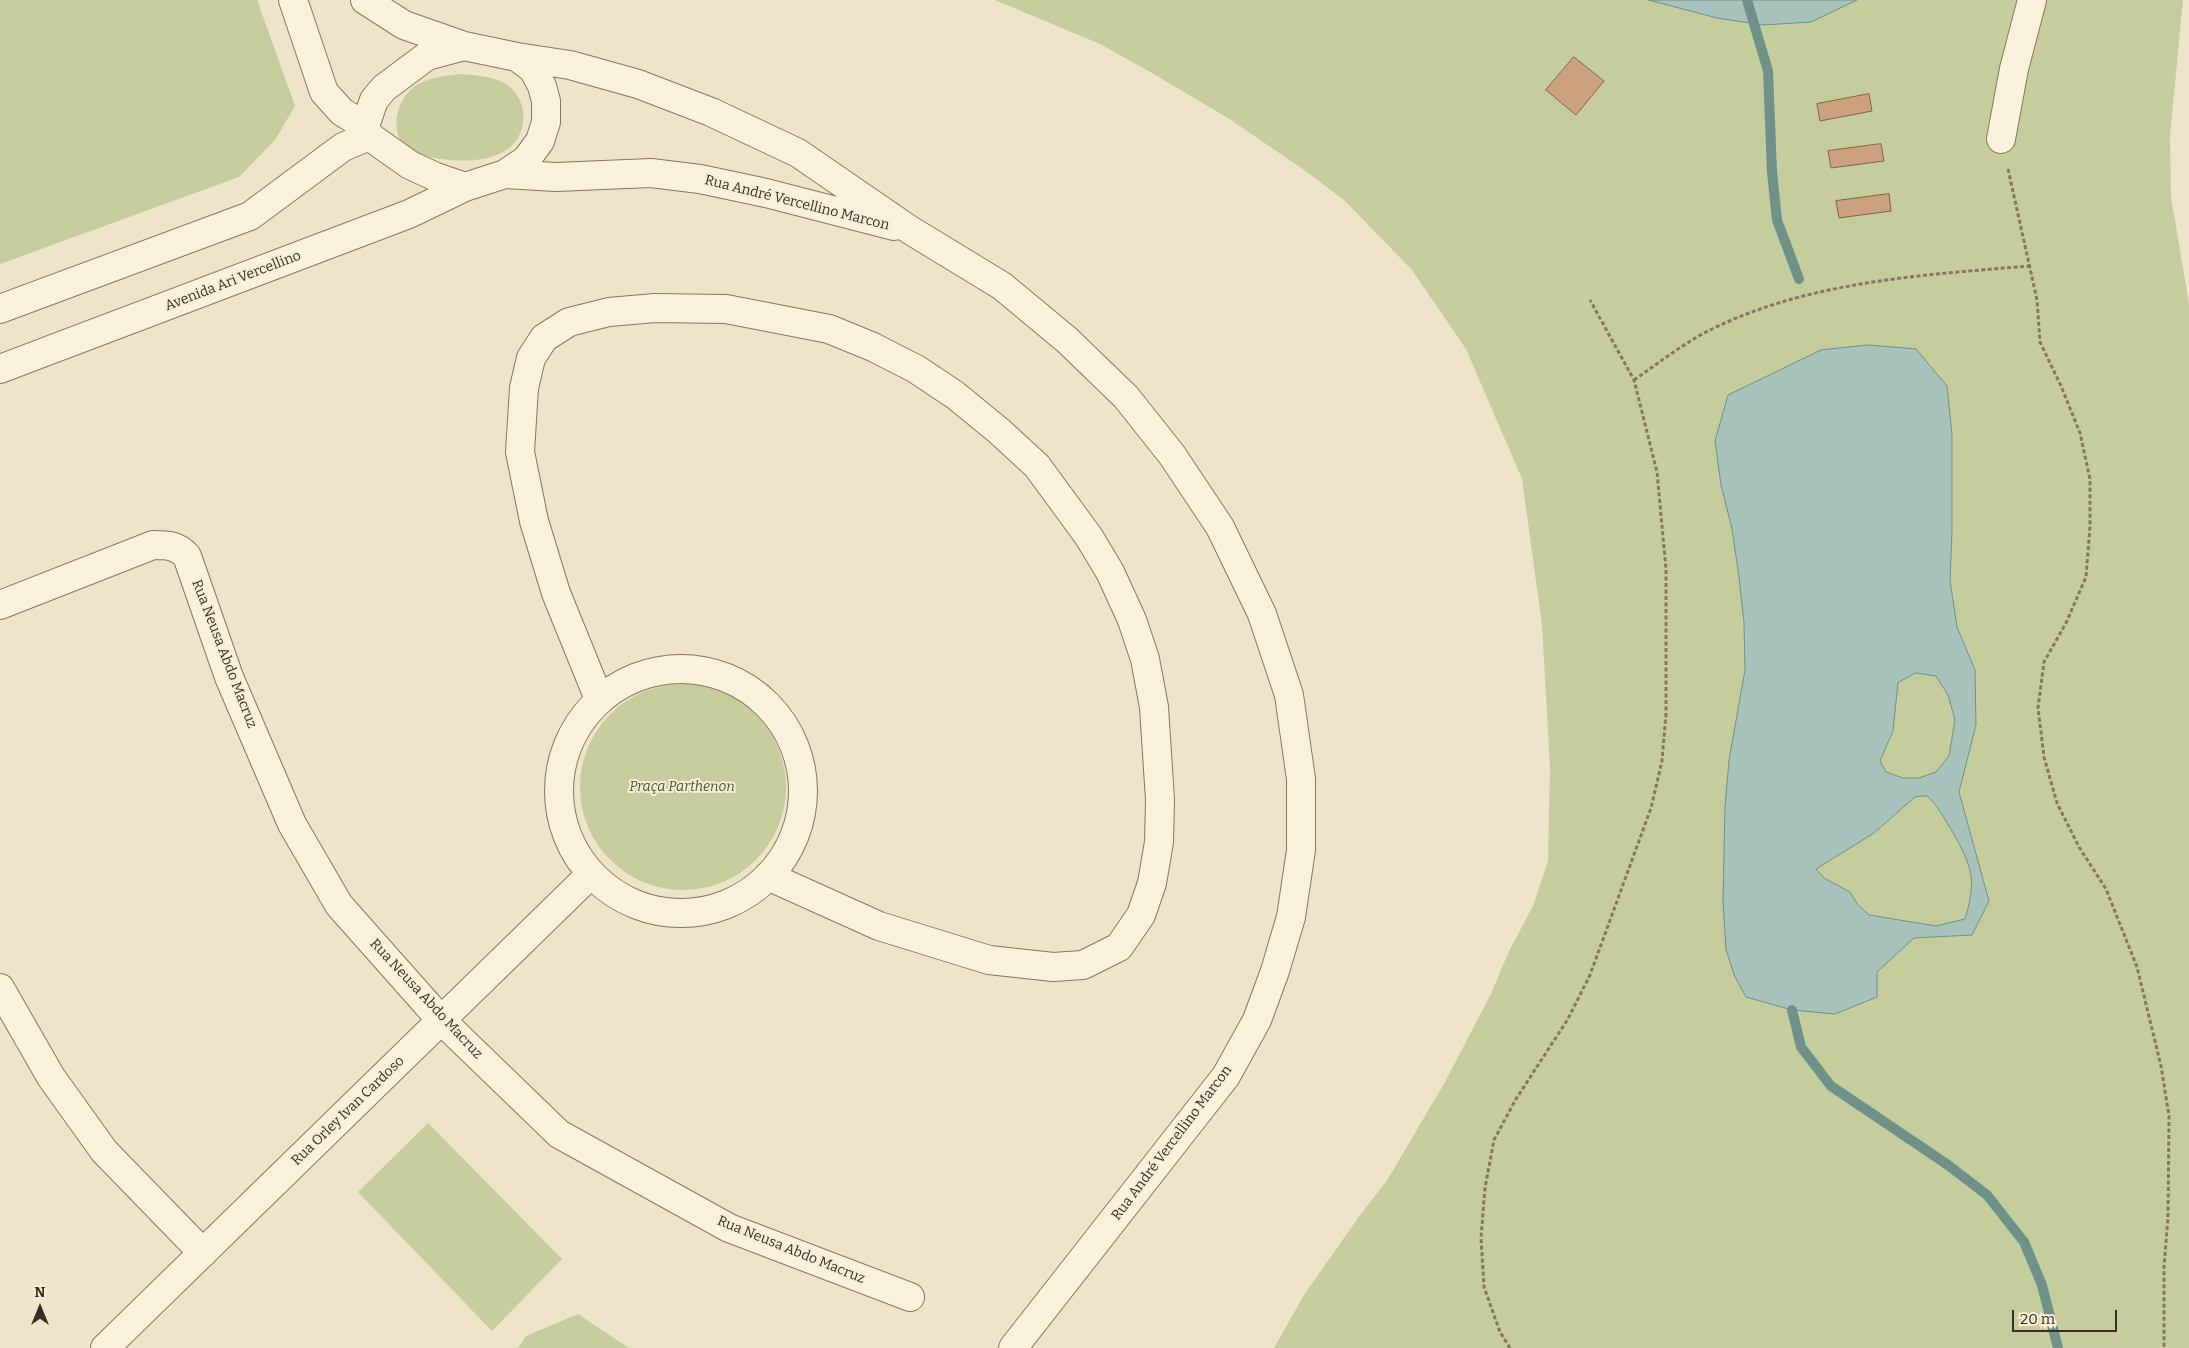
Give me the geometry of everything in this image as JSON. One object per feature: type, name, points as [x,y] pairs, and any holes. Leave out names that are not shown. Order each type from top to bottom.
[{"type":"street","points":[[293,0],[324,92],[342,112],[410,165],[436,178],[465,187],[505,174],[526,160],[540,142],[546,122],[546,101],[542,86],[533,69],[517,57],[464,46],[404,25],[365,0]]},
{"type":"street","points":[[2001,139],[2014,69],[2032,0]]},
{"type":"street","points":[[0,309],[250,216],[367,131],[374,100],[384,88],[427,56],[464,46]]},
{"type":"street","name":"Rua André Vercellino Marcon","points":[[517,57],[570,65],[638,84],[711,112],[798,153],[910,230],[1002,286],[1067,340],[1126,397],[1172,455],[1220,527],[1262,614],[1289,695],[1301,779],[1301,850],[1291,917],[1275,971],[1257,1020],[1226,1076],[1013,1348]]},
{"type":"street","name":"Rua André Vercellino Marcon","points":[[505,174],[556,177],[651,173],[700,179],[766,193],[830,211],[910,230]]},
{"type":"street","name":"Avenida Ari Vercellino","points":[[0,370],[409,214],[465,187]]},
{"type":"street","points":[[599,699],[556,593],[534,521],[520,452],[524,388],[531,358],[544,338],[569,322],[608,312],[655,308],[726,309],[828,329],[873,346],[916,369],[955,395],[999,431],[1037,466],[1089,537],[1110,572],[1132,620],[1145,659],[1154,707],[1160,800],[1159,842],[1152,883],[1141,915],[1119,947],[1083,965],[1054,966],[989,960],[879,926],[768,876]]},
{"type":"street","name":"Rua Neusa Abdo Macruz","points":[[0,604],[153,545],[173,545],[187,556],[229,677],[292,824],[339,905],[440,1020],[559,1134],[729,1228],[910,1296]]},
{"type":"street","points":[[670,669],[696,670],[722,676],[747,688],[768,705],[784,726],[796,751],[802,777],[802,804],[796,831],[784,855],[768,876],[747,893],[722,906],[696,912],[667,912],[639,906],[613,893],[591,874],[574,852],[563,825],[558,796],[560,768],[569,740],[582,718],[599,699],[621,684],[644,674],[670,669]]},
{"type":"street","name":"Rua Orley Ivan Cardoso","points":[[105,1348],[591,874]]},
{"type":"street","points":[[0,988],[51,1077],[104,1151],[203,1253]]},
{"type":"path","points":[[2001,139],[2037,300],[2040,342],[2061,386],[2080,433],[2090,479],[2090,526],[2086,577],[2066,622],[2044,662],[2038,708],[2043,747],[2057,803],[2079,847],[2106,889],[2136,967],[2161,1066],[2169,1116],[2168,1218],[2164,1266],[2164,1348]]},
{"type":"path","points":[[1634,380],[1713,328],[1798,296],[1844,286],[2029,266]]},
{"type":"path","points":[[1510,1348],[1500,1332],[1484,1287],[1481,1238],[1486,1188],[1494,1140],[1516,1099],[1568,1019],[1590,975],[1651,808],[1662,761],[1666,714],[1666,569],[1657,472],[1634,380],[1590,300]]},
{"type":"green space","points":[[0,0],[257,0],[295,106],[275,140],[239,177],[0,264]]},
{"type":"green space","points":[[995,0],[2183,0],[2170,136],[2171,197],[2189,304],[2189,1348],[1274,1348],[1304,1295],[1388,1179],[1445,1082],[1490,996],[1509,951],[1533,906],[1548,861],[1550,767],[1542,625],[1522,479],[1466,349],[1412,270],[1345,201],[1307,172],[1228,118],[1145,69],[1100,44]]},
{"type":"green space","points":[[461,74],[497,80],[511,88],[517,95],[521,104],[523,123],[515,142],[500,154],[472,160],[431,158],[409,150],[402,144],[398,136],[397,118],[403,100],[414,87],[425,81],[436,77]]},
{"type":"green space","name":"Praça Parthenon","points":[[673,684],[693,684],[713,688],[732,696],[749,707],[763,721],[774,738],[782,757],[786,787],[782,817],[774,836],[763,853],[749,867],[732,878],[713,886],[693,890],[673,890],[653,886],[634,878],[617,867],[603,853],[592,836],[584,817],[580,797],[580,777],[584,757],[592,738],[603,721],[617,707],[634,696],[653,688]]},
{"type":"green space","points":[[428,1123],[562,1259],[492,1331],[358,1192]]},
{"type":"green space","points":[[578,1314],[629,1348],[518,1348],[526,1336]]},
{"type":"water","points":[[1649,0],[1857,0],[1811,22],[1763,25],[1717,18]]},
{"type":"water","points":[[1869,345],[1916,349],[1947,386],[1952,435],[1950,580],[1957,627],[1975,670],[1976,725],[1959,792],[1989,901],[1972,935],[1914,938],[1877,972],[1877,997],[1835,1014],[1792,1010],[1746,997],[1735,977],[1726,950],[1723,903],[1725,807],[1729,760],[1745,670],[1744,623],[1739,577],[1732,529],[1721,485],[1715,441],[1728,395],[1821,350]],"holes":[[[1916,673],[1936,676],[1948,695],[1955,720],[1949,756],[1936,772],[1919,778],[1903,778],[1886,772],[1880,761],[1893,731],[1898,683]],[[1927,796],[1959,843],[1968,864],[1971,893],[1965,919],[1936,926],[1869,915],[1858,905],[1850,892],[1824,878],[1816,869],[1874,833],[1915,797]]]},
{"type":"building","points":[[1574,57],[1604,81],[1576,115],[1546,90]]},
{"type":"building","points":[[1869,94],[1872,111],[1820,121],[1817,104]]},
{"type":"building","points":[[1881,144],[1884,161],[1831,168],[1828,151]]},
{"type":"building","points":[[1889,194],[1891,211],[1839,218],[1836,201]]},
{"type":"waterway","points":[[1747,0],[1768,71],[1772,172],[1777,220],[1799,279]]},
{"type":"waterway","points":[[1792,1010],[1801,1047],[1831,1086],[1948,1165],[1987,1195],[2024,1242],[2042,1285],[2058,1348]]}]
